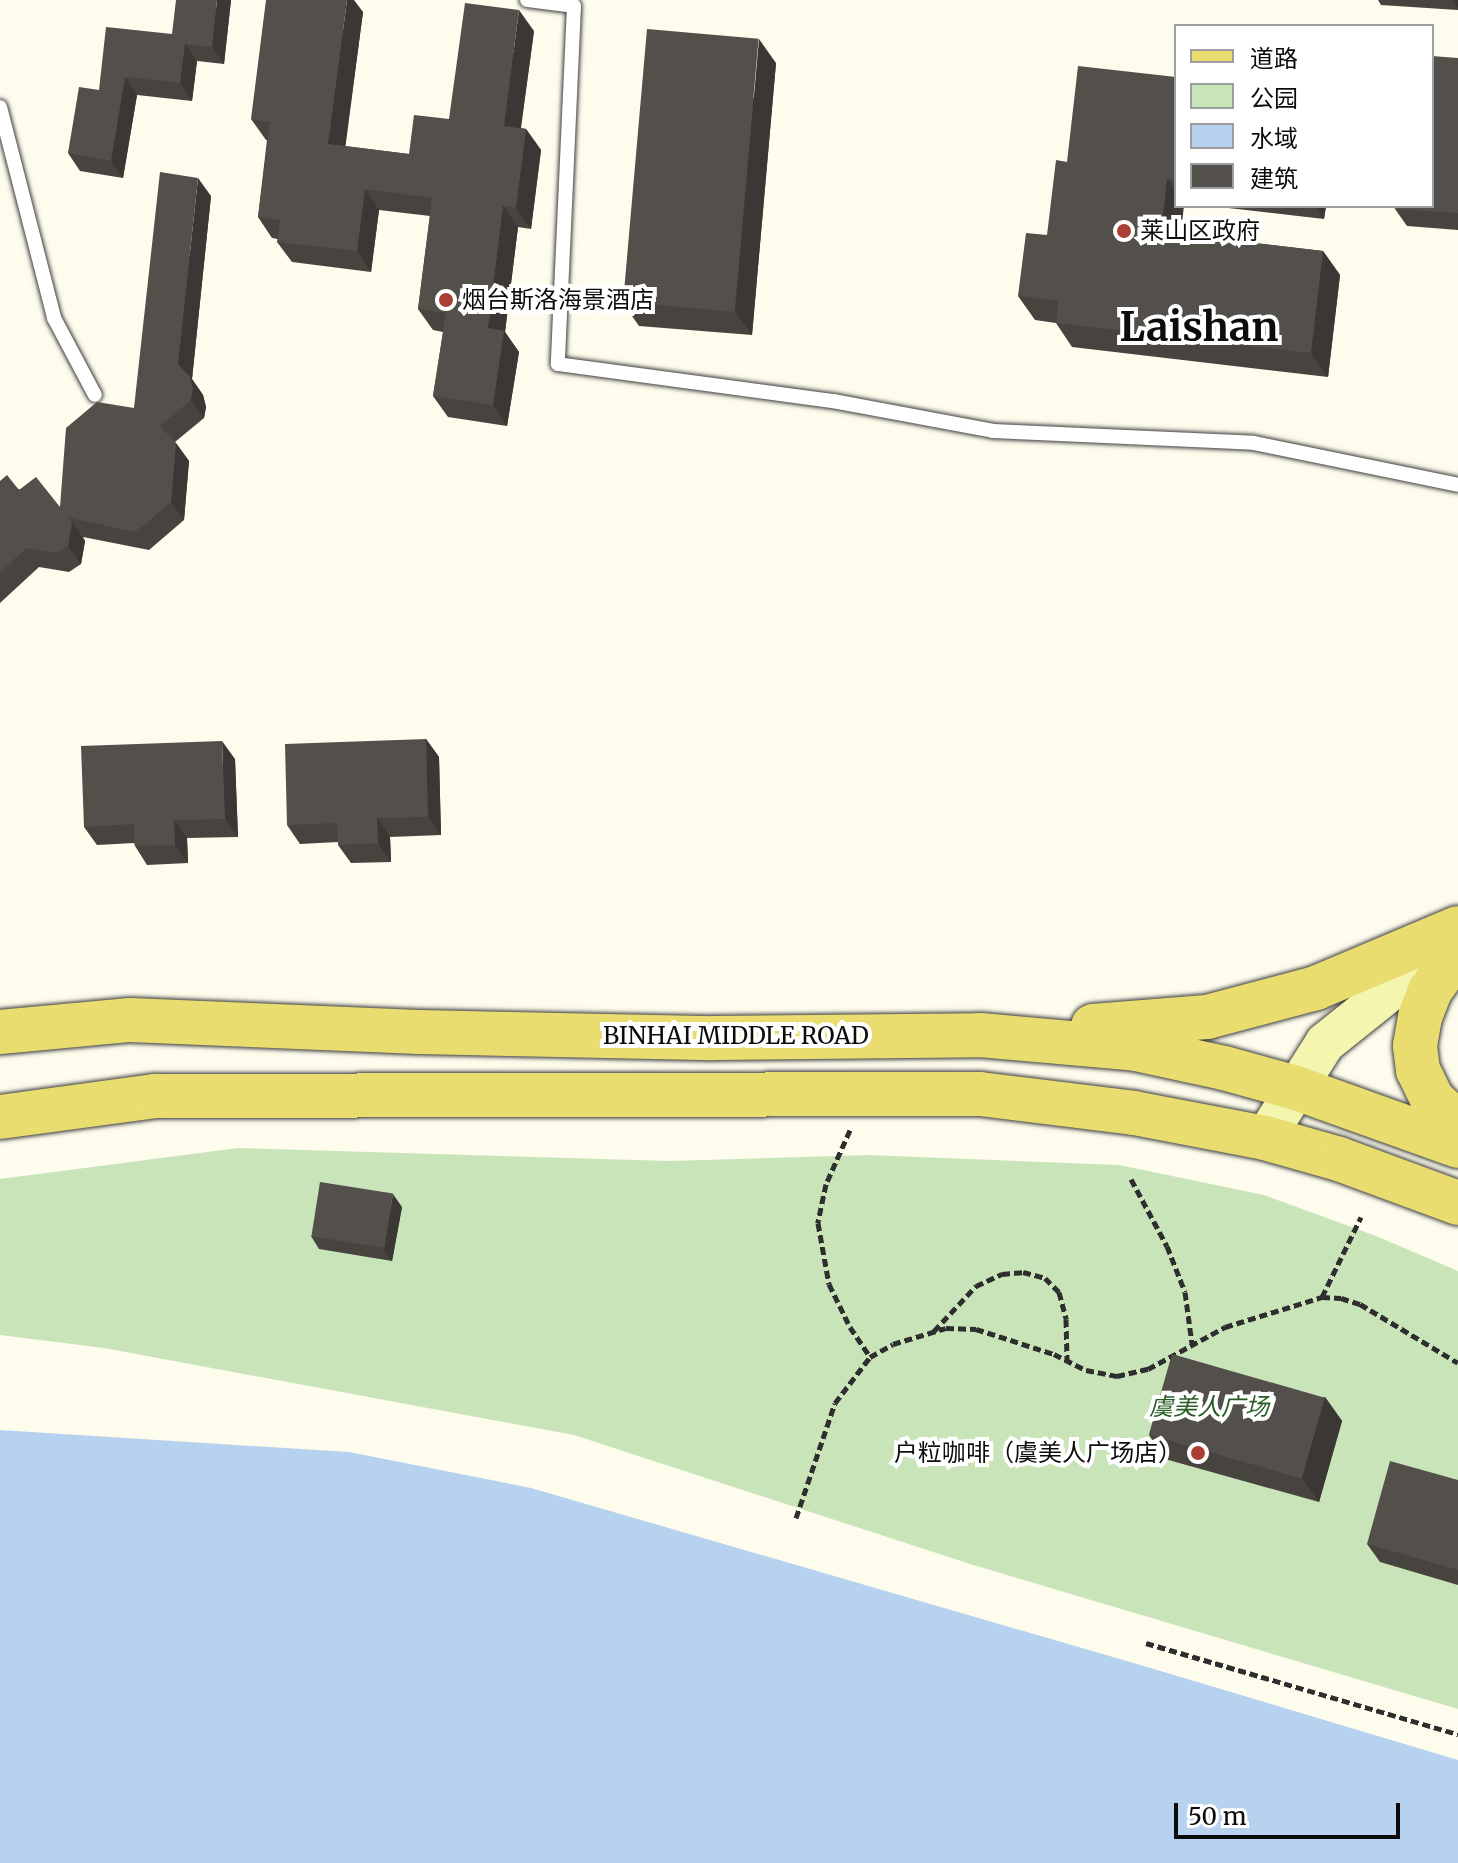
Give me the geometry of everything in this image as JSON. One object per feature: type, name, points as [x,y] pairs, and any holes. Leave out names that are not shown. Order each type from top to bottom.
[{"type":"main road","points":[[980,1035],[1207,1017],[1316,988],[1458,928]]},
{"type":"main road","points":[[1458,951],[1430,991],[1420,1017],[1415,1046],[1418,1070],[1432,1099],[1458,1123]]},
{"type":"main road","name":"BINHAI MIDDLE ROAD","points":[[0,1032],[130,1020],[419,1032],[714,1038],[980,1035],[1136,1049],[1296,1088],[1458,1146]]},
{"type":"main road","points":[[0,1117],[155,1096],[980,1094],[1134,1113],[1265,1138],[1339,1159],[1458,1203]]},
{"type":"street","points":[[1265,1138],[1325,1043],[1458,937]]},
{"type":"lane","points":[[527,0],[574,6],[558,364],[833,401],[993,431],[1254,443],[1458,485]]},
{"type":"lane","points":[[0,107],[54,318],[95,395]]},
{"type":"path","points":[[854,1122],[826,1184],[818,1223],[829,1284],[850,1327],[870,1357]]},
{"type":"path","points":[[1131,1179],[1167,1246],[1185,1292],[1192,1344]]},
{"type":"path","points":[[1322,1297],[1361,1217]]},
{"type":"path","points":[[933,1332],[976,1286],[1002,1274],[1023,1272],[1045,1278],[1059,1292],[1066,1319],[1067,1360]]},
{"type":"path","points":[[796,1518],[835,1403],[870,1357],[893,1344],[946,1328],[976,1329],[1067,1360],[1086,1370],[1117,1376],[1148,1369],[1225,1327],[1322,1297],[1341,1298],[1360,1304],[1458,1363]]},
{"type":"path","points":[[1146,1643],[1458,1734]]},
{"type":"green space","name":"虞美人广场","points":[[238,1148],[670,1161],[869,1155],[1119,1165],[1264,1195],[1376,1236],[1458,1271],[1458,1709],[970,1564],[574,1435],[104,1348],[0,1335],[0,1179]]},
{"type":"water","points":[[0,1430],[349,1452],[531,1488],[1137,1664],[1458,1760],[1458,1863],[0,1863]]},
{"type":"building","points":[[176,0],[217,0],[212,47],[185,44],[180,83],[125,77],[111,161],[68,153],[79,87],[99,90],[106,27],[172,34]]},
{"type":"building","points":[[266,0],[347,0],[328,144],[409,154],[414,115],[449,119],[465,3],[519,10],[504,126],[526,129],[516,208],[503,206],[488,328],[504,331],[493,405],[433,396],[446,313],[418,309],[432,198],[365,189],[357,251],[277,242],[280,220],[258,217],[270,122],[251,119]]},
{"type":"building","points":[[647,29],[759,39],[735,312],[623,302]]},
{"type":"building","points":[[1434,56],[1458,58],[1458,213],[1395,209],[1434,208]]},
{"type":"building","name":"莱山区政府","points":[[1078,66],[1174,77],[1174,180],[1167,179],[1161,232],[1323,251],[1311,353],[1056,323],[1058,301],[1018,296],[1026,233],[1047,235],[1056,160],[1067,162]]},
{"type":"building","points":[[160,172],[198,178],[178,364],[190,377],[193,388],[191,400],[160,426],[176,443],[171,502],[136,532],[69,518],[72,522],[68,546],[56,553],[26,548],[0,573],[0,481],[7,475],[19,490],[36,477],[60,507],[66,428],[97,402],[134,408]]},
{"type":"building","points":[[426,739],[428,817],[377,818],[378,843],[338,845],[337,823],[287,825],[285,744]]},
{"type":"building","points":[[222,741],[225,819],[174,820],[175,845],[135,846],[134,824],[84,827],[81,746]]},
{"type":"building","points":[[320,1182],[393,1194],[384,1248],[311,1236]]},
{"type":"building","points":[[1172,1354],[1325,1398],[1302,1479],[1149,1435]]},
{"type":"building","points":[[1390,1461],[1458,1480],[1458,1570],[1367,1544]]},
{"type":"place","name":"莱山区政府","points":[[1124,231]]},
{"type":"place","name":"烟台斯洛海景酒店","points":[[446,300]]},
{"type":"place","name":"户粒咖啡（虞美人广场店）","points":[[1198,1453]]},
{"type":"district","name":"Laishan","points":[[1199,327]]}]
